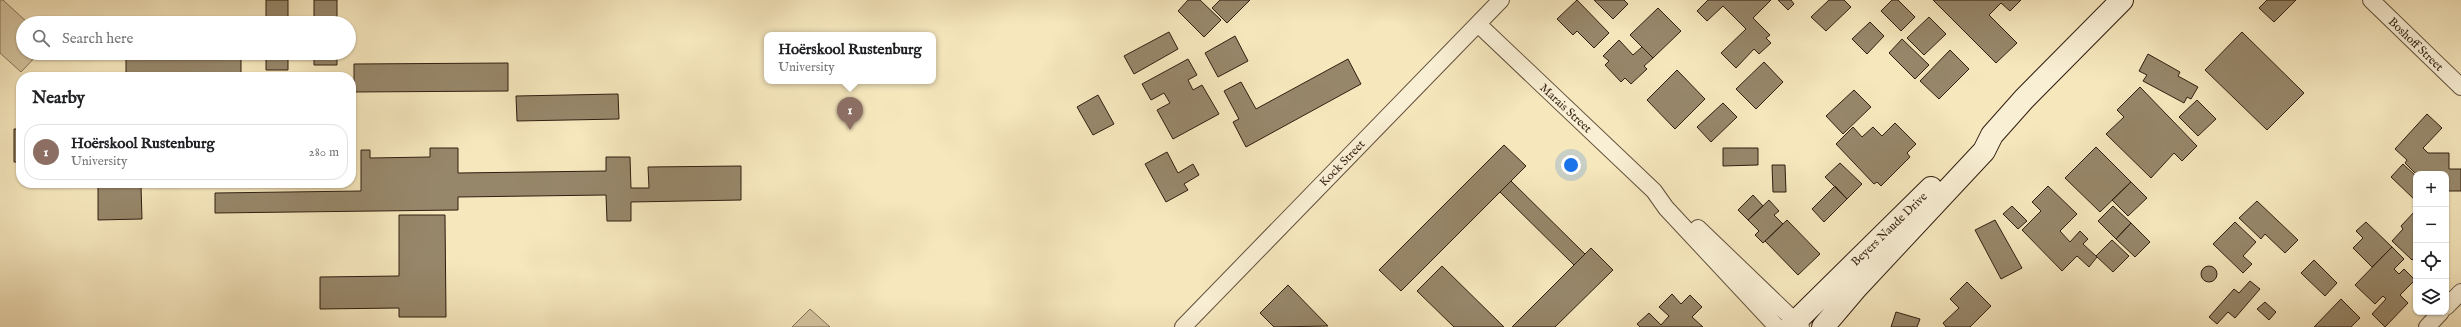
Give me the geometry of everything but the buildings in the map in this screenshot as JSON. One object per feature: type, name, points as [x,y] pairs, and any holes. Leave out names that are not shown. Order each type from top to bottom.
[{"type":"street","name":"Kock Street","points":[[1184,327],[1501,0]]},
{"type":"street","name":"Beyers Naude Drive","points":[[1791,326],[1971,151],[1992,135],[2122,0]]},
{"type":"street","name":"Boshoff Street","points":[[2371,0],[2461,87]]},
{"type":"street","name":"Marais Street","points":[[1478,24],[1654,191],[1673,204],[1791,326]]},
{"type":"street","name":"Beyers Naude Drive","points":[[1823,327],[1857,287],[1984,151],[1992,135]]},
{"type":"street","points":[[2449,304],[2461,292]]},
{"type":"street","points":[[2427,327],[2438,315]]},
{"type":"shaded area","points":[[0,0],[3,0],[20,16],[16,16],[16,60],[32,60],[21,72],[0,53]]},
{"type":"shaded area","points":[[810,309],[830,327],[792,327]]},
{"type":"place","name":"Hoërskool Rustenburg","points":[[850,130]]}]
